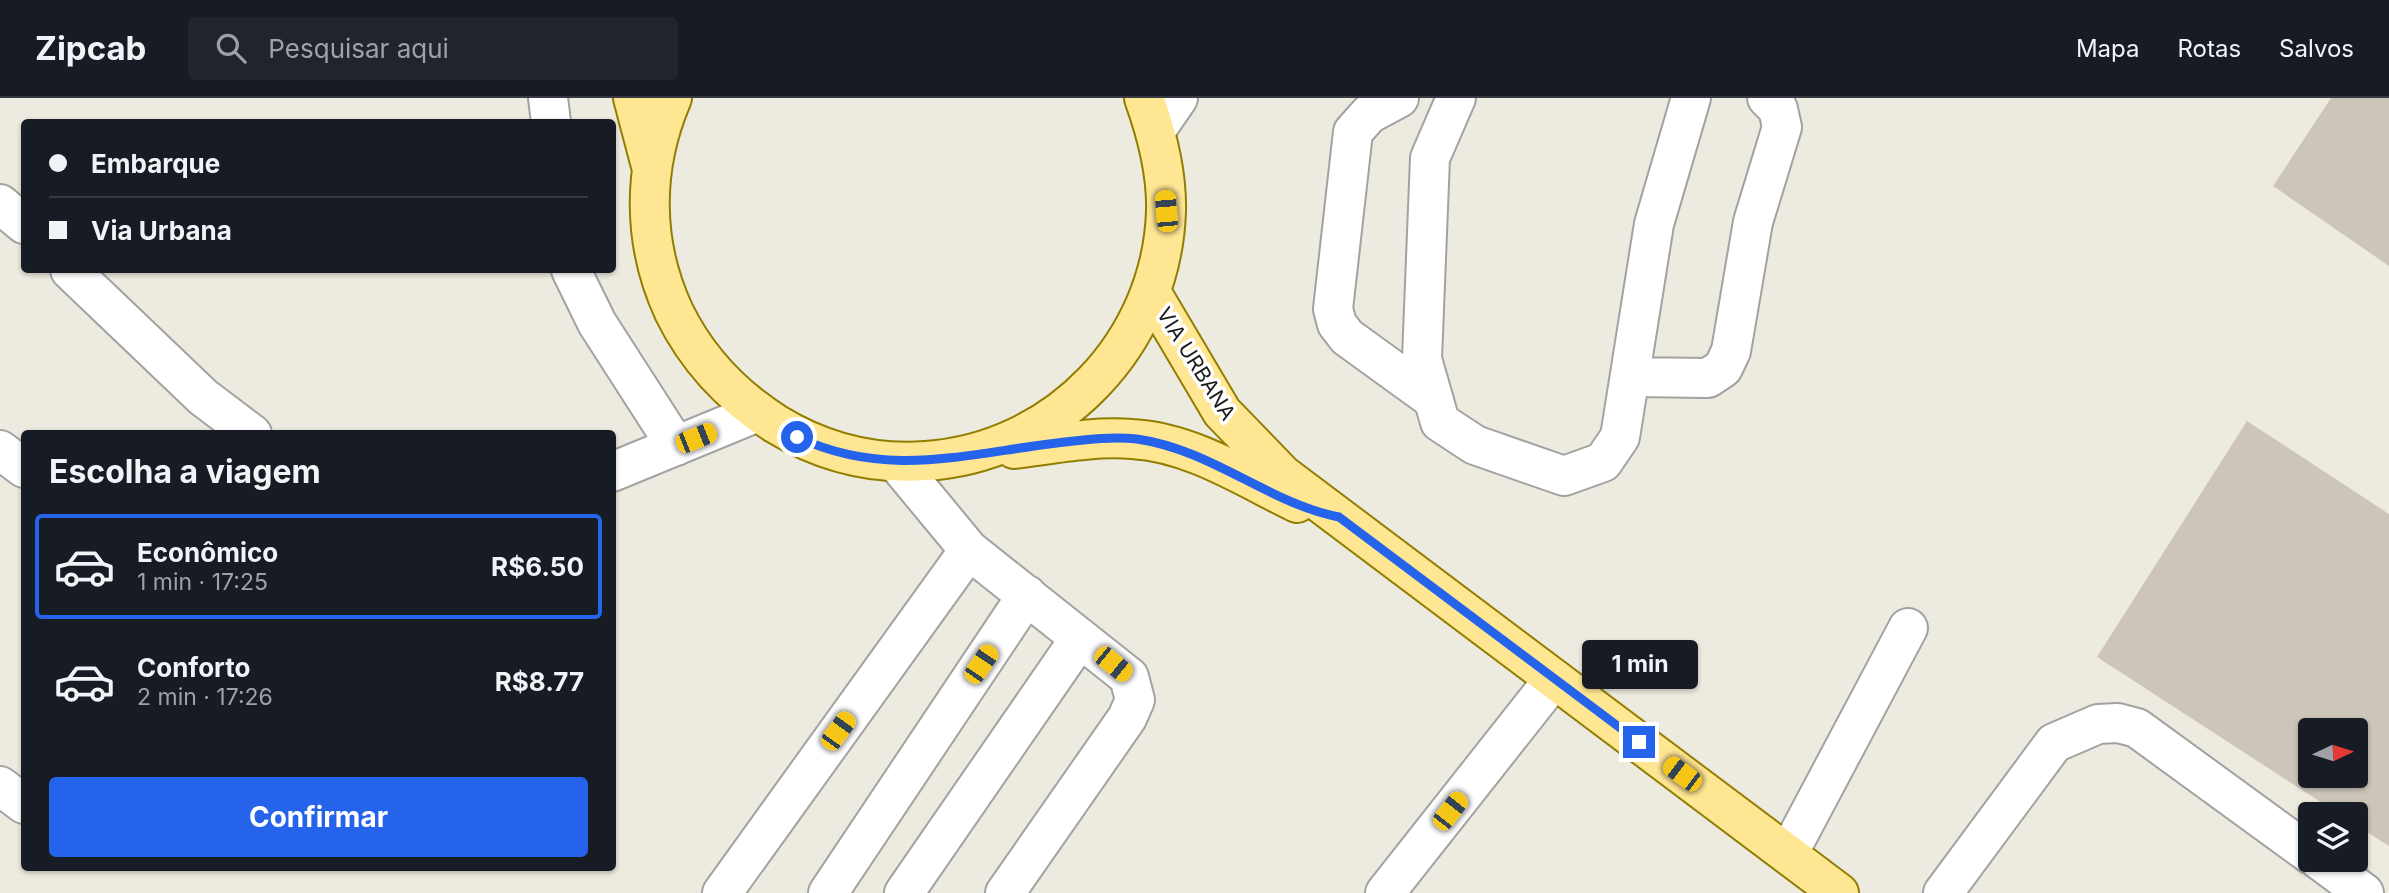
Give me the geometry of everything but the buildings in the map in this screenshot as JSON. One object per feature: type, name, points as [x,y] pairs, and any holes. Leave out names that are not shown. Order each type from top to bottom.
[{"type":"main road","points":[[633,98],[651,166]]},
{"type":"main road","points":[[672,98],[651,166],[648,210],[654,256],[663,289],[687,340],[719,379],[758,412],[817,447],[897,463],[978,453],[1024,436],[1085,393],[1111,363],[1135,327],[1151,292],[1166,211],[1150,114]]},
{"type":"main road","name":"VIA URBANA","points":[[1151,292],[1223,412],[1283,475],[1839,893]]},
{"type":"main road","name":"VIA URBANA","points":[[978,453],[1092,439],[1153,442],[1185,449],[1307,508],[1339,517]]},
{"type":"street","points":[[548,98],[551,119]]},
{"type":"street","points":[[1150,114],[1178,98]]},
{"type":"street","points":[[1399,98],[1369,114],[1353,132],[1333,309],[1337,324],[1347,337],[1434,400]]},
{"type":"street","points":[[1455,98],[1430,158],[1422,359],[1440,422],[1475,445],[1564,475],[1603,462],[1620,437],[1654,224],[1691,98]]},
{"type":"street","points":[[1631,377],[1708,378],[1723,368],[1731,351],[1753,222],[1782,127],[1778,109],[1767,98]]},
{"type":"street","points":[[0,204],[21,222]]},
{"type":"street","points":[[73,273],[230,428]]},
{"type":"street","points":[[572,273],[597,323],[676,446]]},
{"type":"street","points":[[616,470],[758,412]]},
{"type":"street","points":[[0,450],[21,466]]},
{"type":"street","points":[[897,463],[970,550],[1129,677],[1136,700],[1127,718],[1005,893]]},
{"type":"street","points":[[722,893],[970,550]]},
{"type":"street","points":[[828,893],[1027,595]]},
{"type":"street","points":[[1788,854],[1908,628]]},
{"type":"street","points":[[904,893],[1080,639]]},
{"type":"street","points":[[1385,893],[1554,679]]},
{"type":"street","points":[[1943,893],[2054,743],[2098,724],[2118,723],[2137,728],[2298,845]]},
{"type":"street","points":[[0,786],[21,802]]},
{"type":"street","points":[[2336,872],[2364,893]]},
{"type":"route","points":[[797,437],[817,447],[866,459],[897,463],[944,460],[978,453],[1092,439],[1133,439],[1185,449],[1307,508],[1339,517],[1639,742]]}]
